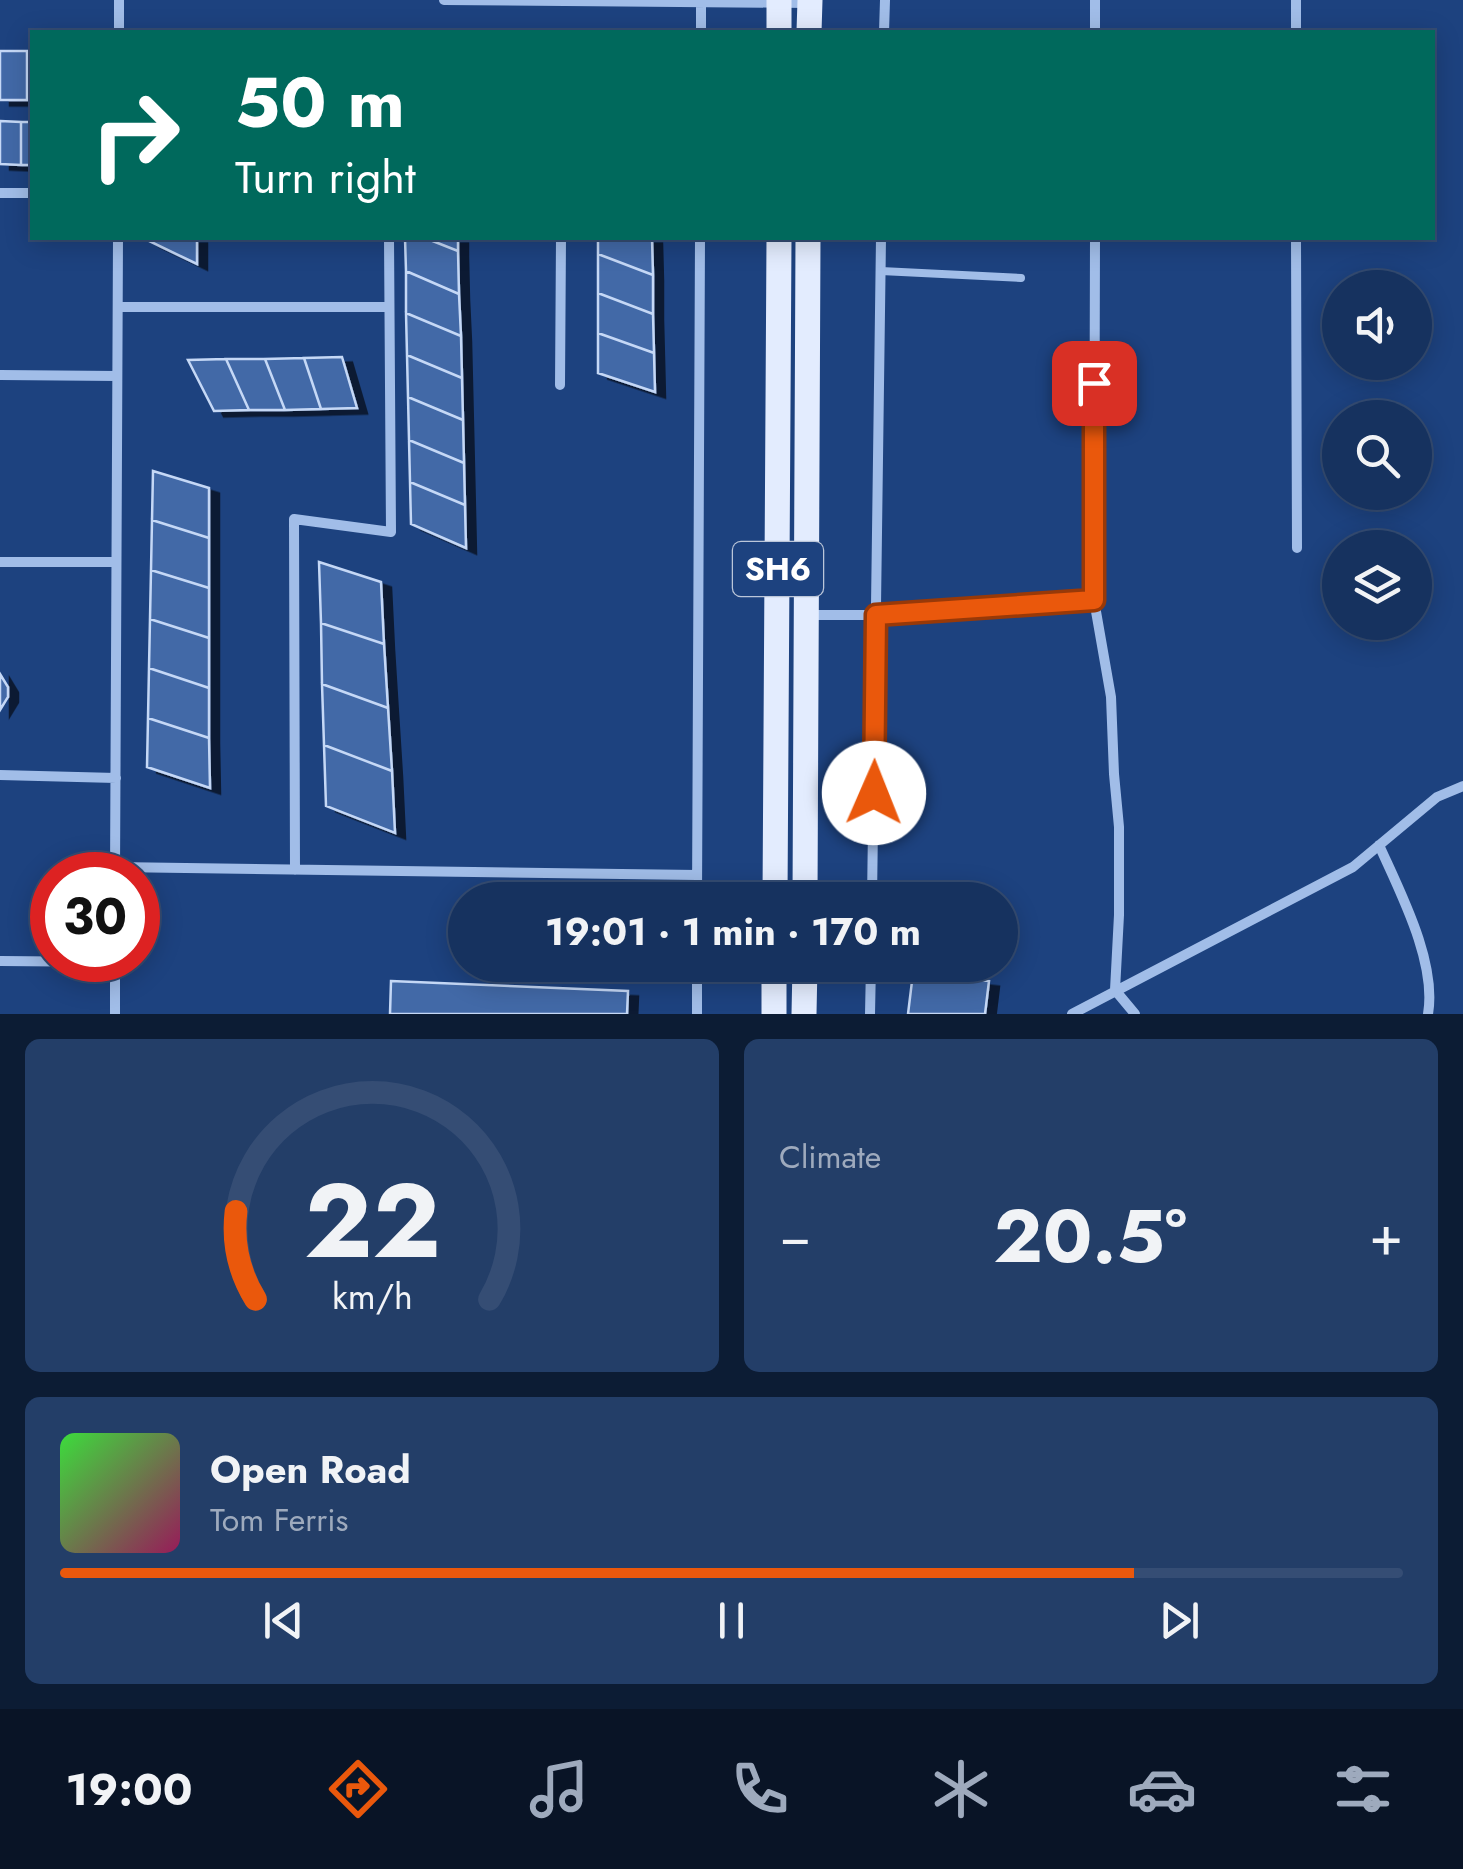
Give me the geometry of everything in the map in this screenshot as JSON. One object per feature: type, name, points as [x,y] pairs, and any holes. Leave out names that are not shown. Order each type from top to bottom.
[{"type":"main road","points":[[779,2],[779,30]]},
{"type":"main road","points":[[810,2],[810,30]]},
{"type":"main road","name":"SH6","points":[[775,882],[779,240]]},
{"type":"main road","name":"SH6","points":[[805,882],[808,240]]},
{"type":"main road","points":[[774,982],[774,1014]]},
{"type":"main road","points":[[804,982],[804,1014]]},
{"type":"street","points":[[119,0],[119,30]]},
{"type":"street","points":[[444,0],[810,2]]},
{"type":"street","points":[[884,30],[885,0]]},
{"type":"street","points":[[1095,0],[1095,30]]},
{"type":"street","points":[[1296,0],[1296,30]]},
{"type":"street","points":[[701,1],[701,30]]},
{"type":"street","points":[[0,192],[30,193]]},
{"type":"street","points":[[115,852],[118,240]]},
{"type":"street","points":[[295,870],[294,519],[392,532],[389,240]]},
{"type":"street","points":[[560,385],[561,240]]},
{"type":"street","points":[[698,882],[700,240]]},
{"type":"street","points":[[872,882],[882,240]]},
{"type":"street","points":[[1094,240],[1094,600],[1111,697],[1119,827],[1115,990],[1135,1014]]},
{"type":"street","points":[[1296,240],[1296,548]]},
{"type":"street","points":[[118,308],[390,307]]},
{"type":"street","points":[[0,375],[118,376]]},
{"type":"street","points":[[0,562],[116,562]]},
{"type":"street","points":[[806,615],[876,615],[1094,600]]},
{"type":"street","points":[[0,775],[116,778]]},
{"type":"street","points":[[1072,1014],[1353,867],[1437,797],[1463,786]]},
{"type":"street","points":[[1380,845],[1413,921],[1431,997],[1428,1014]]},
{"type":"street","points":[[160,871],[698,875]]},
{"type":"street","points":[[0,961],[30,961]]},
{"type":"street","points":[[114,1014],[115,982]]},
{"type":"street","points":[[697,982],[697,1014]]},
{"type":"street","points":[[870,1014],[871,982]]},
{"type":"lane","points":[[881,271],[1021,278]]},
{"type":"building","points":[[0,51],[27,51],[27,100],[0,100]]},
{"type":"building","points":[[27,51],[30,51],[30,100]]},
{"type":"building","points":[[0,121],[21,122],[21,165],[0,164]]},
{"type":"building","points":[[21,122],[30,122],[30,165],[21,165]]},
{"type":"building","points":[[197,240],[197,264],[149,241]]},
{"type":"building","points":[[405,240],[430,240],[458,251],[459,294],[406,271]]},
{"type":"building","points":[[430,240],[458,240],[458,251]]},
{"type":"building","points":[[598,240],[652,240],[653,275],[598,254]]},
{"type":"building","points":[[598,254],[653,275],[653,314],[598,293]]},
{"type":"building","points":[[406,271],[459,294],[461,336],[406,313]]},
{"type":"building","points":[[598,293],[653,314],[654,353],[598,333]]},
{"type":"building","points":[[406,313],[461,336],[462,378],[407,355]]},
{"type":"building","points":[[598,333],[654,353],[655,392],[598,373]]},
{"type":"building","points":[[407,355],[462,378],[463,420],[408,397]]},
{"type":"building","points":[[342,357],[357,408],[321,409],[304,358]]},
{"type":"building","points":[[304,358],[321,409],[285,410],[265,359]]},
{"type":"building","points":[[226,359],[249,410],[214,411],[188,360]]},
{"type":"building","points":[[226,359],[265,359],[285,410],[249,410]]},
{"type":"building","points":[[408,397],[463,420],[464,463],[409,440]]},
{"type":"building","points":[[409,440],[464,463],[465,505],[410,482]]},
{"type":"building","points":[[153,471],[209,488],[209,538],[152,520]]},
{"type":"building","points":[[410,482],[465,505],[466,548],[411,524]]},
{"type":"building","points":[[152,520],[209,538],[209,588],[151,570]]},
{"type":"building","points":[[319,562],[381,582],[384,644],[321,623]]},
{"type":"building","points":[[151,570],[209,588],[209,638],[150,619]]},
{"type":"building","points":[[150,619],[209,638],[209,688],[149,668]]},
{"type":"building","points":[[321,623],[384,644],[388,708],[322,684]]},
{"type":"building","points":[[149,668],[209,688],[209,738],[148,718]]},
{"type":"building","points":[[0,674],[8,687],[8,697],[0,710]]},
{"type":"building","points":[[322,684],[388,708],[392,771],[324,745]]},
{"type":"building","points":[[148,718],[209,738],[210,788],[147,767]]},
{"type":"building","points":[[324,745],[392,771],[395,833],[326,806]]},
{"type":"building","points":[[391,981],[628,991],[627,1014],[390,1014]]},
{"type":"building","points":[[912,982],[989,982],[985,1014],[908,1014]]},
{"type":"route","points":[[874,793],[876,615],[1094,600],[1094,383]]}]
